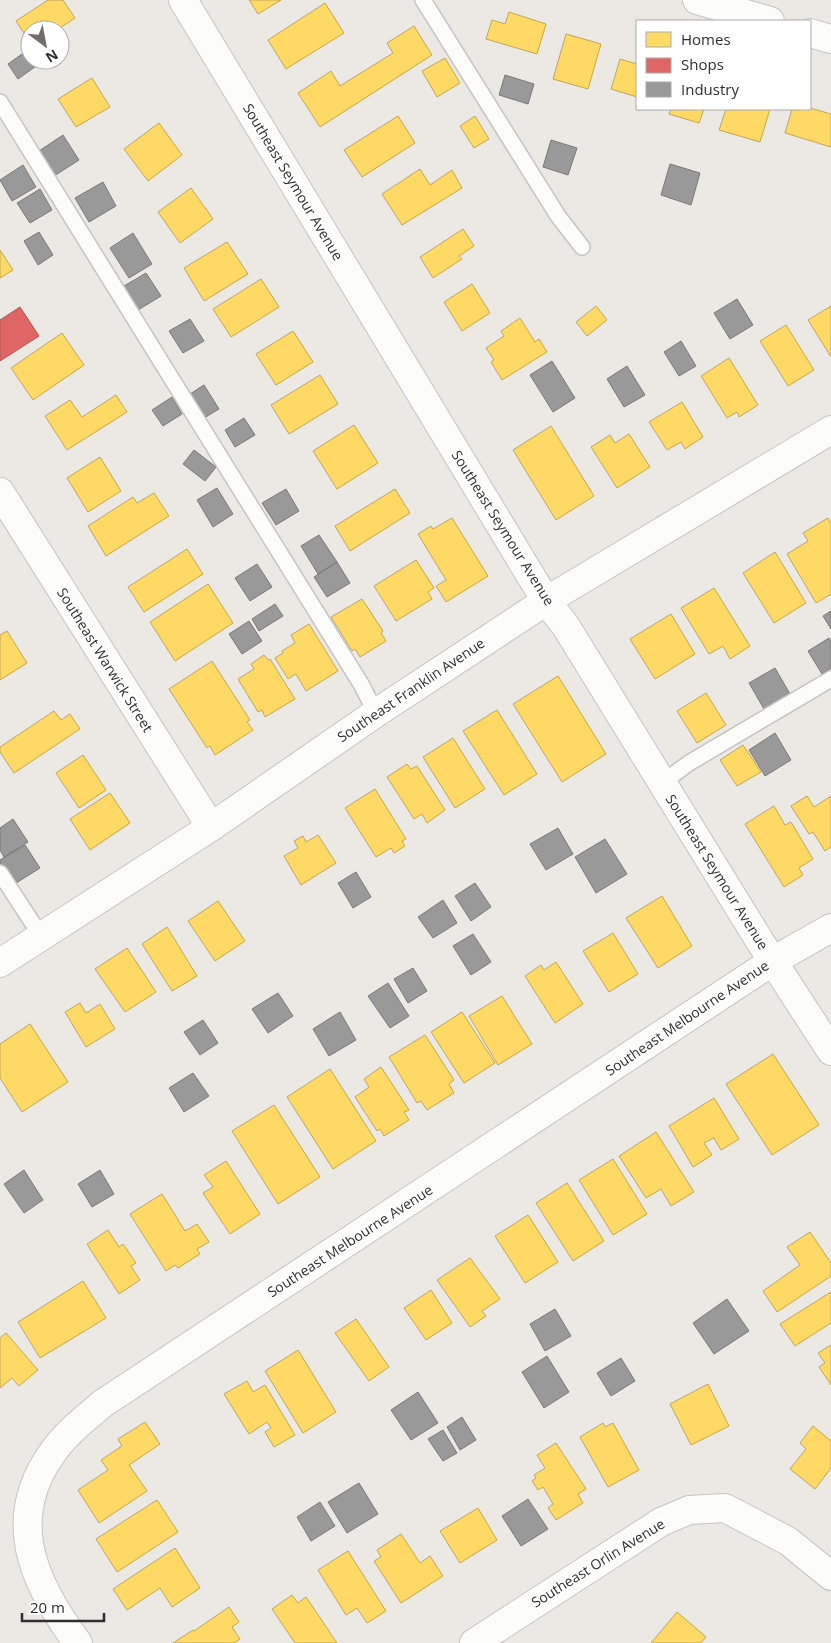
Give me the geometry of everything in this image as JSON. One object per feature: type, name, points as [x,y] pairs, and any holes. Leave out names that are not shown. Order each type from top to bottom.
[{"type":"street","name":"Southeast Seymour Avenue","points":[[183,0],[546,601],[566,624],[662,783],[831,1051]]},
{"type":"street","points":[[697,0],[767,20]]},
{"type":"street","points":[[811,33],[831,39]]},
{"type":"street","name":"Southeast Franklin Avenue","points":[[0,963],[210,827],[376,713],[546,601],[831,430]]},
{"type":"street","name":"Southeast Warwick Street","points":[[0,492],[210,827]]},
{"type":"street","name":"Southeast Melbourne Avenue","points":[[78,1643],[63,1623],[45,1590],[33,1561],[27,1535],[29,1503],[39,1474],[53,1451],[74,1428],[102,1404],[773,961],[831,928]]},
{"type":"street","name":"Southeast Orlin Avenue","points":[[474,1643],[661,1522],[689,1510],[726,1508],[788,1541],[831,1576]]},
{"type":"lane","points":[[423,0],[558,216],[582,247]]},
{"type":"lane","points":[[0,102],[361,684],[376,713]]},
{"type":"lane","points":[[662,783],[689,764],[831,679]]},
{"type":"lane","points":[[0,873],[42,936]]},
{"type":"building: Homes","points":[[48,0],[63,0],[75,18],[70,21],[20,20],[20,27],[16,21]]},
{"type":"building: Homes","points":[[249,0],[281,0],[258,14]]},
{"type":"building: Homes","points":[[325,3],[344,33],[286,69],[268,40]]},
{"type":"building: Homes","points":[[509,12],[546,24],[537,54],[486,39],[492,20],[505,24]]},
{"type":"building: Homes","points":[[414,26],[432,55],[320,127],[298,93],[331,71],[340,86],[393,53],[387,43]]},
{"type":"building: Homes","points":[[566,34],[601,44],[588,89],[553,79]]},
{"type":"building: Homes","points":[[445,58],[460,83],[437,97],[422,71]]},
{"type":"building: Homes","points":[[620,59],[636,64],[636,97],[611,89]]},
{"type":"building: Homes","points":[[92,78],[110,107],[76,127],[58,99]]},
{"type":"building: Homes","points":[[811,108],[831,114],[831,147],[785,133],[792,110],[811,110]]},
{"type":"building: Homes","points":[[671,110],[704,110],[699,123],[669,114]]},
{"type":"building: Homes","points":[[726,110],[770,110],[760,142],[719,130]]},
{"type":"building: Homes","points":[[398,116],[415,143],[362,177],[344,150]]},
{"type":"building: Homes","points":[[475,116],[489,139],[474,148],[460,126]]},
{"type":"building: Homes","points":[[159,123],[182,155],[148,181],[124,149]]},
{"type":"building: Homes","points":[[420,169],[430,185],[452,170],[462,188],[402,225],[382,194]]},
{"type":"building: Homes","points":[[191,188],[213,219],[180,243],[158,212]]},
{"type":"building: Homes","points":[[463,229],[474,246],[459,256],[462,259],[433,278],[420,257]]},
{"type":"building: Homes","points":[[227,242],[248,274],[204,301],[184,268]]},
{"type":"building: Homes","points":[[0,250],[13,270],[0,278]]},
{"type":"building: Homes","points":[[261,279],[279,307],[231,337],[213,309]]},
{"type":"building: Homes","points":[[472,284],[490,313],[462,331],[444,302]]},
{"type":"building: Homes","points":[[596,306],[607,320],[587,336],[576,322]]},
{"type":"building: Homes","points":[[831,306],[831,357],[808,320]]},
{"type":"building: Homes","points":[[520,318],[535,342],[539,339],[547,352],[502,380],[491,362],[494,360],[486,348],[504,336],[501,331]]},
{"type":"building: Homes","points":[[786,325],[814,370],[788,386],[760,341]]},
{"type":"building: Homes","points":[[293,331],[313,362],[276,385],[256,354]]},
{"type":"building: Homes","points":[[62,333],[84,365],[33,400],[11,368]]},
{"type":"building: Homes","points":[[729,358],[758,405],[739,417],[737,412],[727,418],[701,376]]},
{"type":"building: Homes","points":[[320,375],[338,404],[289,434],[271,405]]},
{"type":"building: Homes","points":[[116,395],[127,412],[67,450],[45,416],[70,400],[82,417]]},
{"type":"building: Homes","points":[[682,402],[703,437],[685,449],[681,442],[667,450],[649,422]]},
{"type":"building: Homes","points":[[354,425],[378,463],[337,489],[313,451]]},
{"type":"building: Homes","points":[[551,426],[594,496],[556,520],[513,450]]},
{"type":"building: Homes","points":[[629,434],[650,467],[617,488],[591,447],[610,435],[615,443]]},
{"type":"building: Homes","points":[[100,457],[121,491],[88,512],[67,478]]},
{"type":"building: Homes","points":[[395,489],[410,513],[350,551],[335,526]]},
{"type":"building: Homes","points":[[154,493],[169,516],[106,556],[88,526],[133,497],[137,503]]},
{"type":"building: Homes","points":[[452,518],[488,576],[446,602],[436,586],[446,580],[418,534],[431,526],[433,529]]},
{"type":"building: Homes","points":[[828,518],[831,523],[831,594],[816,603],[787,554],[808,541],[803,533]]},
{"type":"building: Homes","points":[[187,549],[203,574],[144,612],[128,587]]},
{"type":"building: Homes","points":[[775,552],[806,603],[774,623],[743,573]]},
{"type":"building: Homes","points":[[416,560],[434,588],[428,592],[432,599],[396,621],[374,586]]},
{"type":"building: Homes","points":[[208,584],[233,623],[175,661],[150,622]]},
{"type":"building: Homes","points":[[714,588],[750,646],[730,659],[723,646],[709,654],[681,608]]},
{"type":"building: Homes","points":[[362,599],[383,631],[381,633],[386,641],[360,657],[355,649],[352,651],[331,617]]},
{"type":"building: Homes","points":[[671,614],[695,654],[655,679],[630,639]]},
{"type":"building: Homes","points":[[309,624],[338,671],[306,691],[296,674],[288,679],[275,658],[295,643],[291,635]]},
{"type":"building: Homes","points":[[7,631],[27,663],[0,680],[0,635]]},
{"type":"building: Homes","points":[[264,655],[268,660],[270,659],[295,699],[265,717],[262,710],[258,712],[238,679],[254,669],[251,664]]},
{"type":"building: Homes","points":[[212,661],[250,720],[247,722],[253,730],[215,755],[210,746],[207,748],[169,689]]},
{"type":"building: Homes","points":[[558,676],[606,754],[562,782],[513,704]]},
{"type":"building: Homes","points":[[706,693],[726,725],[697,743],[677,711]]},
{"type":"building: Homes","points":[[497,710],[537,774],[504,795],[463,731]]},
{"type":"building: Homes","points":[[54,711],[61,720],[70,714],[80,729],[14,773],[0,752],[0,747]]},
{"type":"building: Homes","points":[[453,738],[485,789],[455,808],[423,757]]},
{"type":"building: Homes","points":[[743,745],[761,772],[737,786],[720,760]]},
{"type":"building: Homes","points":[[83,755],[106,790],[79,808],[56,773]]},
{"type":"building: Homes","points":[[407,764],[411,769],[417,766],[445,810],[427,823],[422,814],[414,819],[387,777]]},
{"type":"building: Homes","points":[[375,789],[406,839],[402,841],[405,846],[394,853],[391,848],[376,857],[345,808]]},
{"type":"building: Homes","points":[[110,793],[130,823],[90,850],[70,819]]},
{"type":"building: Homes","points":[[807,796],[814,807],[831,796],[831,847],[825,851],[813,832],[809,834],[791,806]]},
{"type":"building: Homes","points":[[774,806],[785,825],[791,822],[813,859],[799,868],[803,875],[784,887],[745,824]]},
{"type":"building: Homes","points":[[318,835],[336,863],[301,885],[284,856],[298,848],[294,841],[303,836],[306,842]]},
{"type":"building: Homes","points":[[662,896],[692,946],[658,968],[626,918]]},
{"type":"building: Homes","points":[[218,901],[245,941],[215,961],[188,921]]},
{"type":"building: Homes","points":[[167,927],[197,976],[172,991],[142,944]]},
{"type":"building: Homes","points":[[613,933],[638,974],[609,992],[583,951]]},
{"type":"building: Homes","points":[[127,948],[156,992],[125,1012],[95,969]]},
{"type":"building: Homes","points":[[556,962],[583,1004],[555,1023],[525,976],[541,965],[544,970]]},
{"type":"building: Homes","points":[[502,996],[532,1044],[498,1065],[469,1016]]},
{"type":"building: Homes","points":[[80,1003],[86,1013],[100,1004],[115,1029],[86,1047],[65,1012]]},
{"type":"building: Homes","points":[[462,1012],[495,1063],[464,1083],[431,1032]]},
{"type":"building: Homes","points":[[30,1024],[68,1082],[22,1112],[0,1078],[0,1044]]},
{"type":"building: Homes","points":[[425,1035],[454,1080],[449,1084],[454,1093],[427,1110],[421,1101],[417,1103],[389,1057]]},
{"type":"building: Homes","points":[[773,1054],[819,1125],[772,1155],[726,1084]]},
{"type":"building: Homes","points":[[381,1067],[409,1110],[404,1112],[409,1120],[384,1136],[380,1129],[377,1131],[355,1097],[369,1087],[364,1079]]},
{"type":"building: Homes","points":[[330,1069],[376,1141],[333,1169],[287,1097]]},
{"type":"building: Homes","points":[[714,1098],[739,1139],[721,1150],[714,1138],[704,1143],[712,1155],[693,1167],[669,1126]]},
{"type":"building: Homes","points":[[274,1105],[320,1177],[278,1204],[232,1131]]},
{"type":"building: Homes","points":[[656,1132],[694,1192],[671,1206],[661,1189],[646,1198],[619,1156]]},
{"type":"building: Homes","points":[[613,1159],[647,1214],[613,1235],[579,1180]]},
{"type":"building: Homes","points":[[226,1161],[260,1214],[230,1234],[203,1193],[213,1187],[204,1175]]},
{"type":"building: Homes","points":[[567,1183],[604,1241],[573,1261],[536,1203]]},
{"type":"building: Homes","points":[[162,1194],[185,1231],[197,1224],[209,1242],[197,1249],[200,1254],[178,1268],[175,1265],[166,1271],[130,1214]]},
{"type":"building: Homes","points":[[528,1215],[558,1262],[525,1283],[495,1236]]},
{"type":"building: Homes","points":[[108,1230],[119,1247],[123,1244],[136,1263],[131,1266],[140,1280],[119,1294],[87,1244]]},
{"type":"building: Homes","points":[[810,1232],[831,1263],[831,1276],[777,1312],[763,1291],[800,1265],[787,1247]]},
{"type":"building: Homes","points":[[470,1258],[500,1299],[482,1311],[486,1316],[470,1327],[437,1280]]},
{"type":"building: Homes","points":[[83,1281],[106,1318],[40,1358],[18,1322]]},
{"type":"building: Homes","points":[[431,1290],[452,1323],[426,1340],[404,1308]]},
{"type":"building: Homes","points":[[831,1292],[831,1323],[795,1346],[780,1324]]},
{"type":"building: Homes","points":[[356,1319],[389,1367],[369,1381],[335,1333]]},
{"type":"building: Homes","points":[[6,1333],[38,1370],[19,1386],[12,1378],[0,1388],[0,1338]]},
{"type":"building: Homes","points":[[831,1345],[831,1385],[819,1367],[825,1363],[818,1353]]},
{"type":"building: Homes","points":[[298,1350],[336,1412],[303,1433],[265,1371]]},
{"type":"building: Homes","points":[[247,1381],[253,1392],[265,1385],[295,1435],[274,1447],[265,1432],[271,1428],[267,1422],[249,1434],[224,1394]]},
{"type":"building: Homes","points":[[708,1384],[729,1426],[691,1445],[670,1404]]},
{"type":"building: Homes","points":[[145,1422],[160,1444],[129,1465],[147,1491],[99,1523],[78,1490],[108,1470],[101,1460],[122,1446],[118,1439]]},
{"type":"building: Homes","points":[[603,1423],[605,1427],[613,1423],[639,1470],[608,1487],[580,1437]]},
{"type":"building: Homes","points":[[813,1426],[831,1441],[831,1468],[815,1489],[790,1469],[806,1449],[800,1443]]},
{"type":"building: Homes","points":[[556,1443],[586,1489],[578,1494],[583,1503],[556,1520],[548,1508],[553,1504],[543,1487],[538,1490],[532,1481],[536,1478],[534,1475],[545,1468],[537,1455]]},
{"type":"building: Homes","points":[[157,1500],[178,1532],[117,1572],[96,1539]]},
{"type":"building: Homes","points":[[478,1508],[497,1540],[460,1563],[440,1531]]},
{"type":"building: Homes","points":[[401,1534],[420,1563],[430,1556],[443,1576],[401,1603],[374,1561],[381,1557],[377,1550]]},
{"type":"building: Homes","points":[[175,1548],[200,1588],[172,1607],[160,1588],[127,1610],[113,1589]]},
{"type":"building: Homes","points":[[348,1551],[386,1611],[367,1623],[357,1608],[346,1615],[318,1570]]},
{"type":"building: Homes","points":[[292,1595],[298,1603],[306,1597],[337,1643],[295,1643],[272,1609]]},
{"type":"building: Homes","points":[[229,1607],[239,1622],[232,1627],[240,1639],[234,1643],[173,1643],[194,1631]]},
{"type":"building: Homes","points":[[677,1612],[706,1637],[701,1643],[651,1643]]},
{"type":"building: Shops","points":[[20,307],[39,336],[0,361],[0,320]]},
{"type":"building: Industry","points":[[20,55],[20,70],[31,70],[18,79],[8,64]]},
{"type":"building: Industry","points":[[505,75],[534,84],[528,104],[499,95]]},
{"type":"building: Industry","points":[[63,135],[79,160],[54,176],[39,151]]},
{"type":"building: Industry","points":[[551,140],[577,148],[568,175],[543,167]]},
{"type":"building: Industry","points":[[670,164],[700,173],[691,205],[661,195]]},
{"type":"building: Industry","points":[[23,165],[36,187],[12,201],[0,180]]},
{"type":"building: Industry","points":[[103,182],[116,206],[89,222],[75,198]]},
{"type":"building: Industry","points":[[40,189],[52,210],[30,223],[17,203]]},
{"type":"building: Industry","points":[[39,232],[53,255],[38,265],[24,241]]},
{"type":"building: Industry","points":[[133,233],[152,264],[129,278],[110,248]]},
{"type":"building: Industry","points":[[146,273],[161,296],[138,310],[124,286]]},
{"type":"building: Industry","points":[[737,299],[753,325],[730,339],[714,313]]},
{"type":"building: Industry","points":[[190,319],[204,341],[183,353],[169,331]]},
{"type":"building: Industry","points":[[681,341],[696,366],[679,376],[664,352]]},
{"type":"building: Industry","points":[[552,361],[575,398],[553,412],[530,375]]},
{"type":"building: Industry","points":[[627,366],[645,395],[624,407],[607,379]]},
{"type":"building: Industry","points":[[204,385],[219,409],[204,418],[190,394]]},
{"type":"building: Industry","points":[[172,397],[182,414],[163,426],[152,410]]},
{"type":"building: Industry","points":[[244,418],[255,435],[235,447],[225,430]]},
{"type":"building: Industry","points":[[194,450],[216,467],[205,481],[183,464]]},
{"type":"building: Industry","points":[[217,488],[233,514],[213,527],[197,500]]},
{"type":"building: Industry","points":[[286,489],[299,511],[276,525],[262,503]]},
{"type":"building: Industry","points":[[319,535],[337,562],[318,574],[301,546]]},
{"type":"building: Industry","points":[[337,562],[350,583],[327,597],[314,577]]},
{"type":"building: Industry","points":[[257,564],[272,587],[250,601],[235,578]]},
{"type":"building: Industry","points":[[275,604],[283,616],[259,631],[252,619]]},
{"type":"building: Industry","points":[[831,611],[831,629],[823,616]]},
{"type":"building: Industry","points":[[249,621],[262,641],[242,654],[229,634]]},
{"type":"building: Industry","points":[[829,638],[831,641],[831,668],[822,674],[808,651]]},
{"type":"building: Industry","points":[[775,668],[790,694],[764,709],[749,683]]},
{"type":"building: Industry","points":[[775,733],[791,760],[765,776],[749,750]]},
{"type":"building: Industry","points":[[13,819],[28,842],[4,857],[0,850],[0,828]]},
{"type":"building: Industry","points":[[558,828],[573,854],[546,870],[530,844]]},
{"type":"building: Industry","points":[[605,839],[627,874],[596,893],[575,857]]},
{"type":"building: Industry","points":[[25,845],[40,868],[13,885],[0,865],[0,860]]},
{"type":"building: Industry","points":[[356,872],[371,897],[353,908],[338,883]]},
{"type":"building: Industry","points":[[475,883],[491,907],[471,921],[455,896]]},
{"type":"building: Industry","points":[[443,900],[457,923],[433,938],[418,917]]},
{"type":"building: Industry","points":[[473,934],[491,962],[471,975],[453,946]]},
{"type":"building: Industry","points":[[413,968],[427,991],[408,1003],[394,979]]},
{"type":"building: Industry","points":[[388,983],[409,1016],[390,1028],[368,996]]},
{"type":"building: Industry","points":[[278,993],[293,1016],[268,1033],[252,1009]]},
{"type":"building: Industry","points":[[340,1012],[356,1040],[329,1056],[313,1029]]},
{"type":"building: Industry","points":[[203,1020],[218,1043],[200,1055],[184,1032]]},
{"type":"building: Industry","points":[[193,1073],[209,1096],[184,1112],[169,1088]]},
{"type":"building: Industry","points":[[24,1170],[43,1200],[24,1213],[4,1184]]},
{"type":"building: Industry","points":[[100,1170],[114,1194],[92,1207],[78,1184]]},
{"type":"building: Industry","points":[[727,1299],[749,1331],[714,1354],[693,1323]]},
{"type":"building: Industry","points":[[555,1309],[571,1336],[545,1351],[530,1324]]},
{"type":"building: Industry","points":[[547,1356],[569,1392],[544,1408],[522,1372]]},
{"type":"building: Industry","points":[[621,1358],[635,1381],[611,1396],[597,1373]]},
{"type":"building: Industry","points":[[418,1392],[438,1423],[411,1440],[391,1410]]},
{"type":"building: Industry","points":[[462,1417],[476,1440],[460,1450],[447,1427]]},
{"type":"building: Industry","points":[[443,1430],[457,1453],[443,1461],[428,1439]]},
{"type":"building: Industry","points":[[359,1483],[378,1514],[347,1533],[328,1502]]},
{"type":"building: Industry","points":[[528,1499],[548,1529],[521,1546],[502,1516]]},
{"type":"building: Industry","points":[[320,1502],[335,1526],[311,1541],[297,1517]]}]
